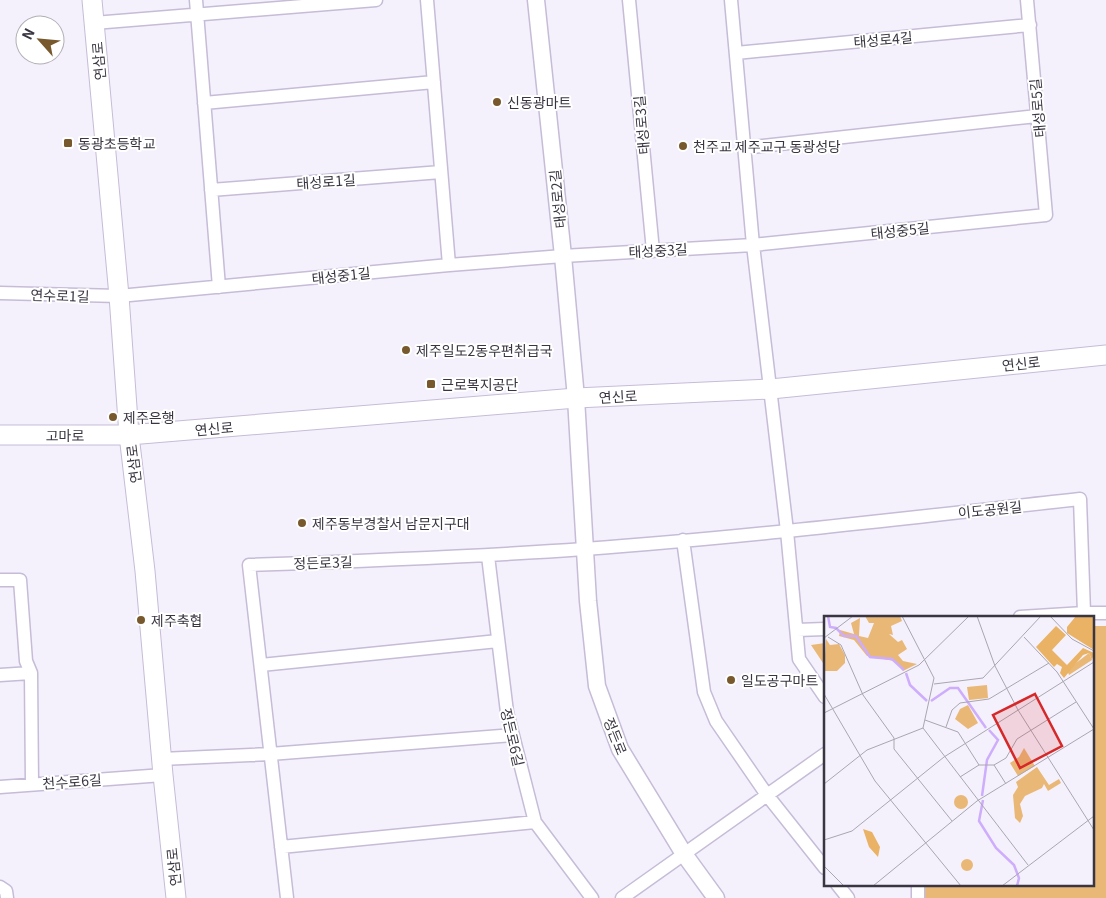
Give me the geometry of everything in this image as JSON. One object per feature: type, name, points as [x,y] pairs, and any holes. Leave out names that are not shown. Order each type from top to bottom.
[{"type":"main road","name":"연삼로","points":[[92,0],[119,296],[129,435],[145,571],[162,767],[176,898]]},
{"type":"main road","name":"연신로","points":[[129,435],[576,398],[771,389],[1106,355]]},
{"type":"main road","name":"고마로","points":[[0,435],[129,435]]},
{"type":"street","points":[[196,0],[219,287]]},
{"type":"street","points":[[94,23],[376,0]]},
{"type":"street","points":[[427,0],[449,265]]},
{"type":"street","name":"태성로2길","points":[[536,0],[576,398]]},
{"type":"street","name":"태성로3길","points":[[629,0],[653,251]]},
{"type":"street","points":[[730,0],[754,245],[787,531],[799,659],[824,696]]},
{"type":"street","name":"태성로5길","points":[[1027,0],[1046,216]]},
{"type":"street","name":"태성로4길","points":[[736,53],[1030,25]]},
{"type":"street","points":[[204,103],[434,82]]},
{"type":"street","points":[[744,148],[1037,116]]},
{"type":"street","name":"태성로1길","points":[[211,190],[441,172]]},
{"type":"street","name":"태성중5길","points":[[754,245],[1046,216]]},
{"type":"street","name":"태성중3길","points":[[563,256],[754,245]]},
{"type":"street","name":"태성중1길","points":[[119,296],[563,256]]},
{"type":"street","name":"연수로1길","points":[[0,292],[119,296]]},
{"type":"street","name":"정든로","points":[[576,398],[588,602],[597,686],[620,749],[684,854],[716,898]]},
{"type":"street","name":"이도공원길","points":[[787,531],[1080,499],[1084,613]]},
{"type":"street","points":[[586,549],[787,531]]},
{"type":"street","points":[[683,540],[704,692],[716,721],[767,795],[824,867]]},
{"type":"street","name":"정든로3길","points":[[286,898],[249,565],[488,556],[586,549]]},
{"type":"street","name":"정든로6길","points":[[488,556],[506,712],[535,822],[592,898]]},
{"type":"street","name":"천수로6길","points":[[0,580],[20,580],[26,661],[31,673],[32,784],[162,767]]},
{"type":"street","points":[[1036,616],[1106,613]]},
{"type":"street","points":[[797,630],[824,629]]},
{"type":"street","points":[[261,666],[498,641]]},
{"type":"street","points":[[0,675],[31,673]]},
{"type":"street","points":[[162,767],[270,754],[512,735]]},
{"type":"street","points":[[622,898],[824,755]]},
{"type":"street","points":[[0,787],[32,784]]},
{"type":"street","points":[[281,847],[535,822]]},
{"type":"street","points":[[839,886],[848,898]]},
{"type":"street","points":[[0,887],[6,891],[7,898]]},
{"type":"shaded area","points":[[1094,626],[1106,626],[1106,898],[925,898],[925,886],[1094,886]]},
{"type":"shaded area","points":[[824,643],[824,664],[811,645]]},
{"type":"place","name":"신동광마트","points":[[497,102]]},
{"type":"place","name":"동광초등학교","points":[[68,143]]},
{"type":"place","name":"천주교 제주교구 동광성당","points":[[683,146]]},
{"type":"place","name":"제주일도2동우편취급국","points":[[406,350]]},
{"type":"place","name":"근로복지공단","points":[[431,384]]},
{"type":"place","name":"제주은행","points":[[113,417]]},
{"type":"place","name":"제주동부경찰서 남문지구대","points":[[302,523]]},
{"type":"place","name":"제주축협","points":[[141,620]]},
{"type":"place","name":"일도공구마트","points":[[731,680]]}]
